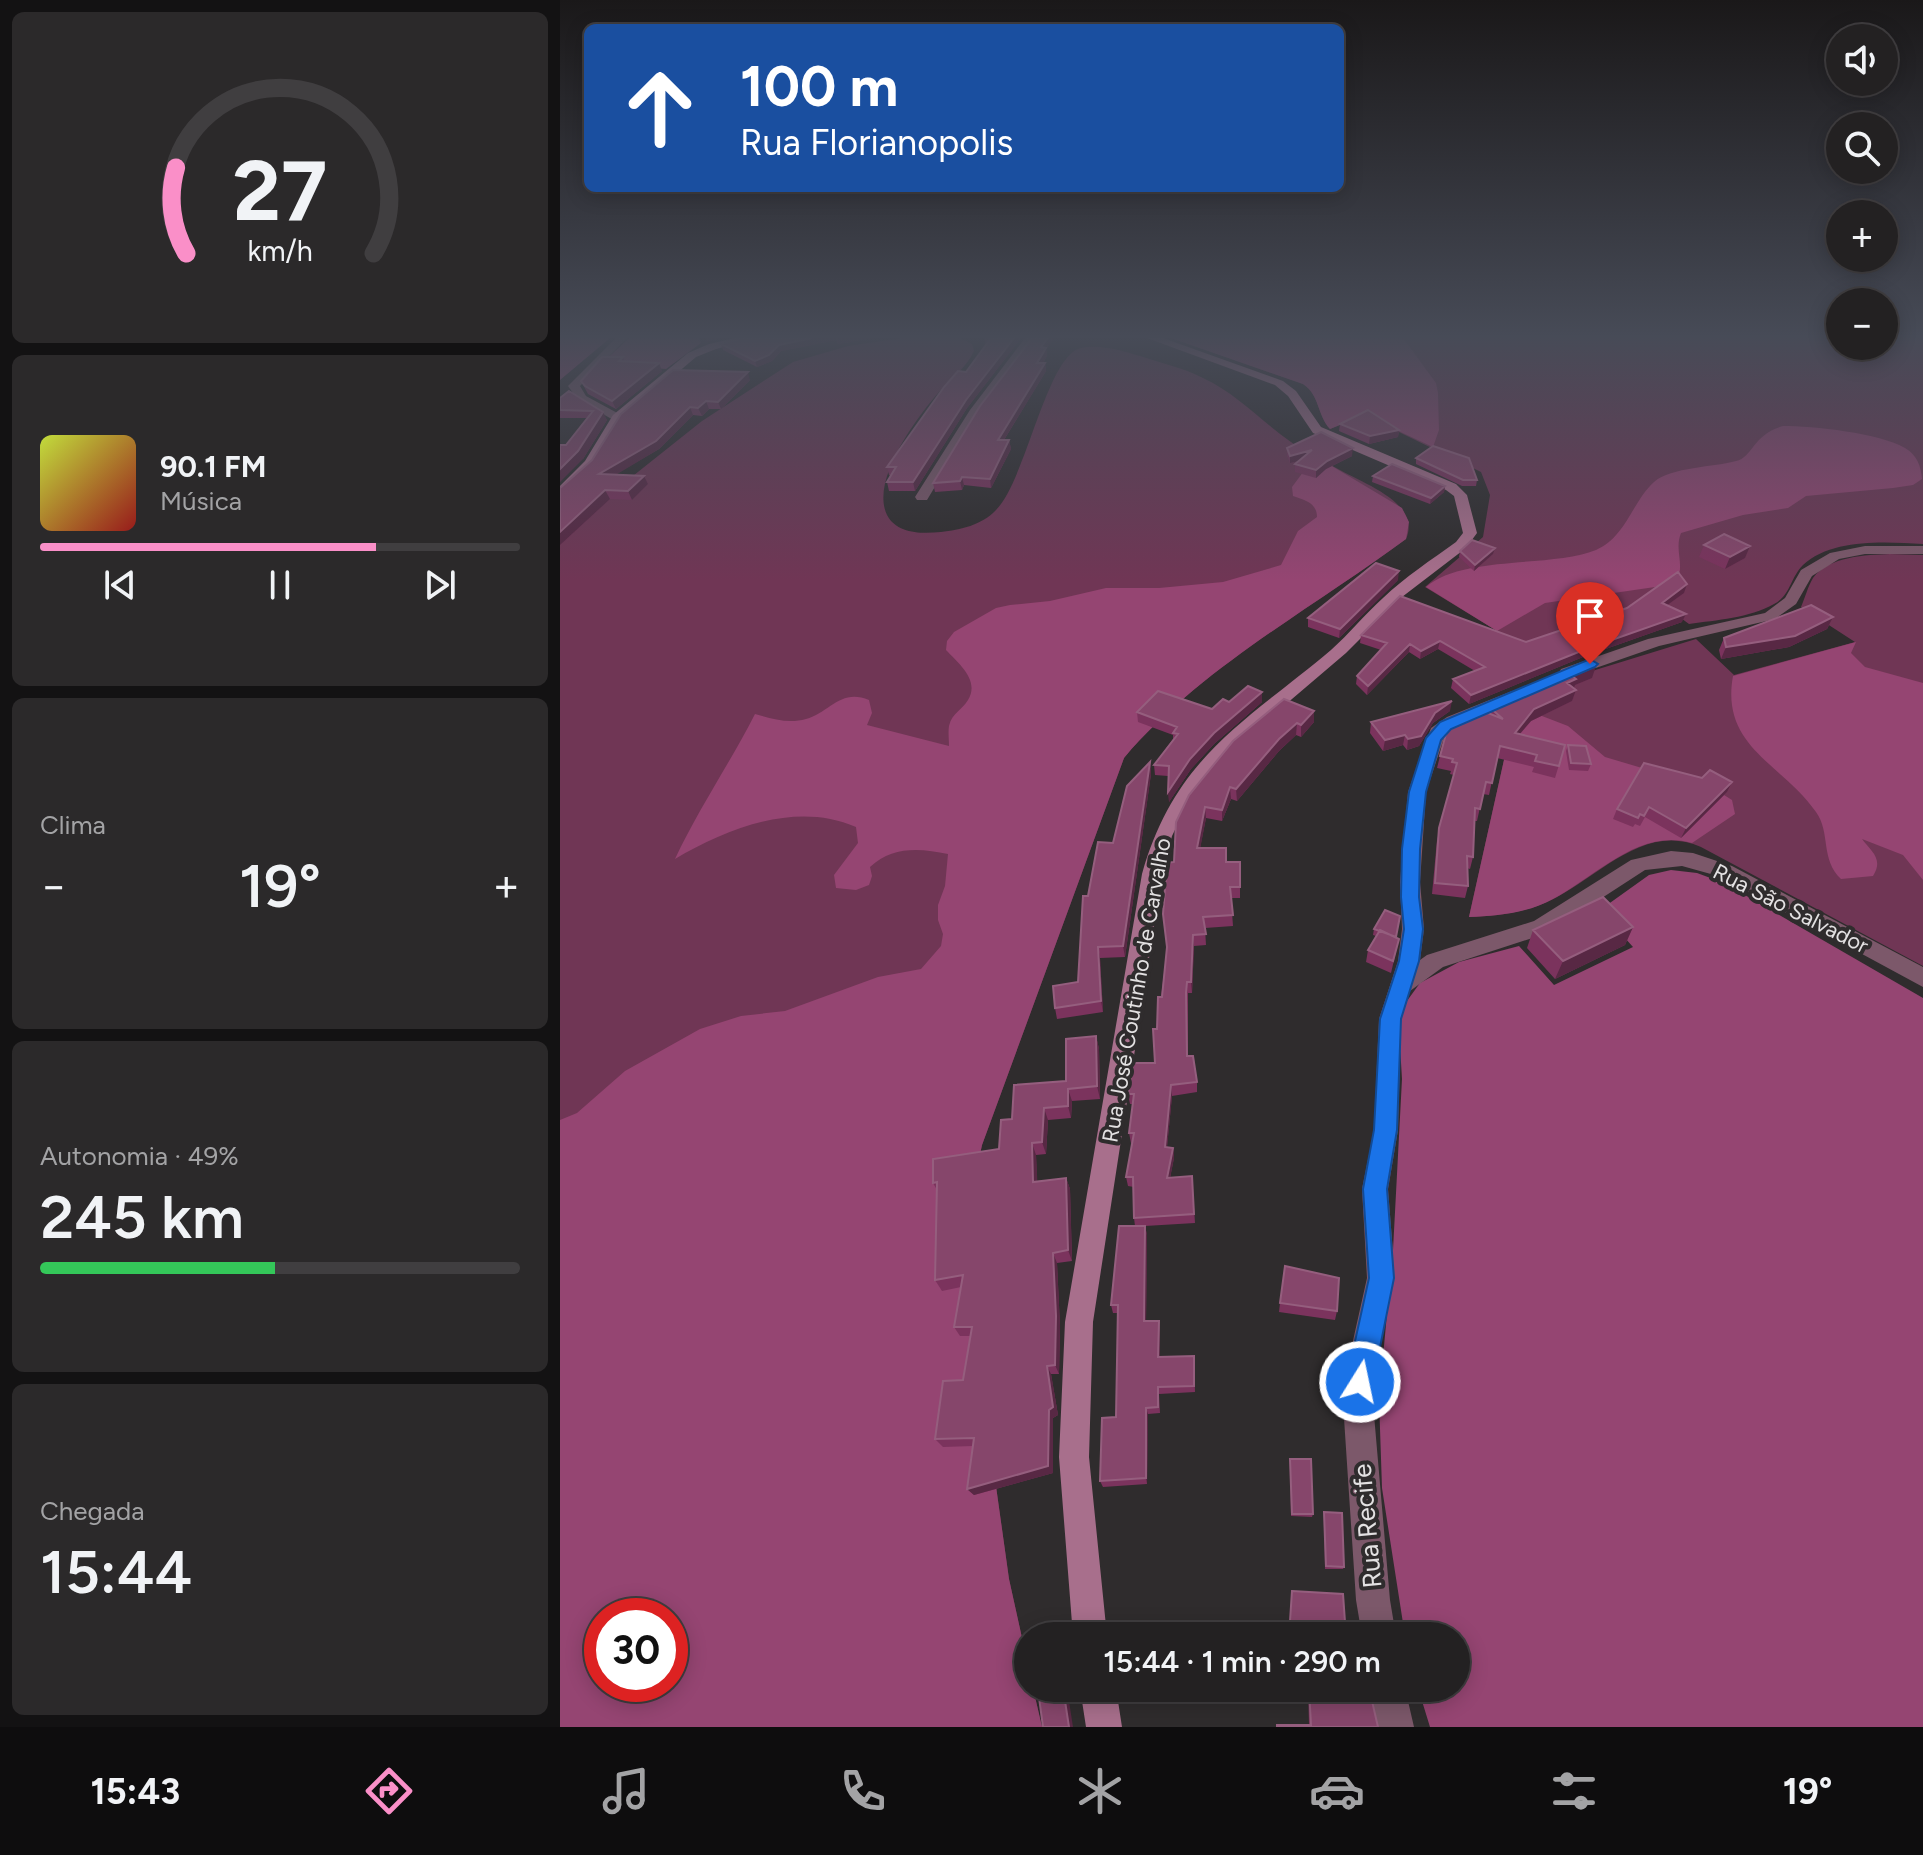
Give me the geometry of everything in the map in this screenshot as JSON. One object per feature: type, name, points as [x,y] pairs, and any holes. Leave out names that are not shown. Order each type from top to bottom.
[{"type":"street","points":[[560,493],[590,463],[617,419]]},
{"type":"street","points":[[922,497],[970,419]]},
{"type":"street","name":"Rua José Coutinho de Carvalho","points":[[1088,1622],[1074,1457],[1079,1322],[1152,874],[1162,834],[1184,791],[1207,765],[1341,649],[1388,601],[1461,545],[1470,533],[1460,495],[1451,487],[1317,430],[1306,419]]},
{"type":"street","points":[[1550,680],[1654,642],[1764,618],[1791,601],[1806,573],[1835,556],[1865,550],[1923,550]]},
{"type":"street","name":"Rua Recife","points":[[1377,1622],[1358,1403],[1364,1354],[1381,1278],[1375,1189],[1386,1130],[1390,1019],[1409,961],[1413,929],[1410,882],[1417,792],[1434,738],[1453,721],[1522,692]]},
{"type":"street","name":"Rua São Salvador","points":[[1400,988],[1410,976],[1435,961],[1541,927],[1628,871],[1663,858],[1700,862],[1725,871],[1923,978]]},
{"type":"street","points":[[1100,1702],[1104,1727]]},
{"type":"street","points":[[1390,1702],[1396,1727]]},
{"type":"shaded area","points":[[706,419],[918,419],[890,467],[883,501],[891,521],[911,531],[956,530],[977,523],[996,510],[1007,495],[1038,419],[1261,419],[1302,450],[1387,496],[1406,515],[1409,526],[1406,539],[1222,668],[1154,726],[1124,758],[982,1145],[963,1234],[966,1272],[1009,1579],[1018,1622],[1014,1622],[1014,1702],[1036,1702],[1042,1727],[560,1727],[560,534]]},
{"type":"shaded area","points":[[1323,419],[1355,419],[1330,429]]},
{"type":"shaded area","points":[[1323,419],[1355,419],[1330,429]]},
{"type":"shaded area","points":[[1371,419],[1923,419],[1923,544],[1860,544],[1829,550],[1803,565],[1780,600],[1764,609],[1722,620],[1689,624],[1674,613],[1525,648],[1425,587],[1483,537],[1490,495],[1481,472]]},
{"type":"shaded area","points":[[1372,419],[1439,419],[1439,430],[1433,447]]},
{"type":"shaded area","points":[[1783,426],[1846,431],[1894,443],[1915,457],[1922,479],[1913,485],[1893,488],[1806,496],[1788,508],[1743,515],[1681,533],[1677,580],[1655,587],[1545,603],[1497,631],[1426,587],[1462,570],[1556,559],[1596,550],[1615,537],[1654,482],[1682,470],[1742,459],[1765,434]]},
{"type":"shaded area","points":[[1315,456],[1402,508],[1409,522],[1406,539],[1222,668],[1154,726],[1124,758],[982,1145],[963,1234],[1009,1579],[1018,1622],[1014,1622],[1014,1702],[1036,1702],[1042,1727],[560,1727],[560,1120],[577,1113],[625,1071],[700,1029],[741,1016],[785,1011],[878,977],[921,969],[941,946],[943,934],[938,920],[938,905],[945,886],[948,854],[917,850],[897,852],[870,867],[872,876],[869,885],[856,890],[836,888],[834,875],[858,843],[856,827],[810,817],[786,818],[740,828],[675,859],[755,714],[780,720],[800,720],[814,716],[843,699],[859,697],[869,700],[872,713],[867,725],[949,746],[950,722],[971,693],[970,679],[946,650],[947,641],[954,632],[996,608],[1010,605],[1050,601],[1106,588],[1159,588],[1223,582],[1281,565],[1298,531],[1317,517],[1313,505],[1293,496],[1292,487]]},
{"type":"shaded area","points":[[1923,555],[1923,966],[1701,847],[1680,841],[1660,841],[1640,847],[1539,905],[1510,913],[1469,917],[1510,733],[1592,671],[1696,639],[1734,675],[1855,642],[1801,607],[1808,588],[1813,578],[1828,565],[1859,556]]},
{"type":"shaded area","points":[[1856,642],[1851,653],[1865,667],[1923,683],[1923,880],[1903,855],[1862,839],[1877,860],[1873,876],[1841,879],[1830,863],[1821,820],[1816,812],[1757,753],[1736,720],[1731,700],[1733,676]]},
{"type":"shaded area","points":[[1529,711],[1568,726],[1605,757],[1716,790],[1732,800],[1735,814],[1692,843],[1673,840],[1636,848],[1569,890],[1533,908],[1469,917],[1510,733]]},
{"type":"shaded area","points":[[1671,870],[1697,873],[1724,883],[1923,998],[1923,1727],[1430,1727],[1422,1702],[1470,1702],[1470,1622],[1403,1622],[1382,1488],[1379,1399],[1393,1250],[1402,1079],[1399,1029],[1404,1005],[1420,983],[1459,962],[1519,946],[1554,985],[1633,947],[1600,910],[1649,875]]},
{"type":"building","points":[[587,419],[599,419],[578,451],[560,469],[560,445],[566,445]]},
{"type":"building","points":[[618,419],[678,419],[656,441],[599,474],[644,476],[628,491],[605,490],[560,532],[560,488],[592,460]]},
{"type":"building","points":[[921,419],[954,419],[913,482],[887,482],[896,467],[887,467]]},
{"type":"building","points":[[972,419],[1011,419],[998,440],[1009,440],[990,479],[962,477],[960,481],[933,483]]},
{"type":"building","points":[[1351,419],[1381,419],[1399,430],[1370,436],[1340,424]]},
{"type":"building","points":[[1321,432],[1353,448],[1316,470],[1295,464],[1312,450],[1290,456],[1287,448]]},
{"type":"building","points":[[1433,446],[1469,458],[1477,480],[1463,480],[1416,458]]},
{"type":"building","points":[[1392,464],[1445,486],[1431,498],[1373,476]]},
{"type":"building","points":[[1724,534],[1750,546],[1730,557],[1704,545]]},
{"type":"building","points":[[1472,540],[1495,548],[1475,565],[1460,551]]},
{"type":"building","points":[[1376,563],[1399,571],[1340,629],[1308,618]]},
{"type":"building","points":[[1678,572],[1687,584],[1662,603],[1686,614],[1586,649],[1471,695],[1453,679],[1485,667],[1440,641],[1421,651],[1410,644],[1368,686],[1357,676],[1387,643],[1361,635],[1400,596],[1526,642],[1627,608]]},
{"type":"building","points":[[1811,605],[1833,617],[1795,636],[1726,647],[1724,638]]},
{"type":"building","points":[[1590,662],[1596,666],[1572,676],[1576,679],[1567,683],[1576,690],[1534,709],[1515,733],[1565,745],[1559,766],[1535,761],[1537,755],[1500,746],[1492,783],[1486,782],[1480,809],[1475,808],[1473,857],[1467,856],[1468,886],[1435,883],[1439,828],[1457,763],[1440,756],[1447,730],[1478,709],[1503,719],[1487,705]]},
{"type":"building","points":[[1248,686],[1262,692],[1214,733],[1190,759],[1168,792],[1169,766],[1154,765],[1178,734],[1173,733],[1177,727],[1137,712],[1158,691],[1212,709],[1223,699],[1229,702]]},
{"type":"building","points":[[1284,699],[1314,711],[1301,725],[1297,723],[1279,739],[1236,789],[1230,787],[1222,810],[1205,807],[1197,848],[1226,848],[1226,862],[1240,862],[1240,887],[1230,887],[1233,915],[1203,917],[1206,934],[1193,935],[1191,982],[1187,982],[1186,993],[1187,1056],[1193,1056],[1197,1082],[1171,1085],[1165,1147],[1173,1148],[1167,1178],[1192,1176],[1194,1214],[1134,1218],[1133,1177],[1126,1177],[1134,1133],[1129,1133],[1134,1094],[1128,1094],[1133,1063],[1155,1063],[1153,1029],[1157,1029],[1158,997],[1162,997],[1167,947],[1163,914],[1167,863],[1174,862],[1176,822],[1189,795],[1233,741]]},
{"type":"building","points":[[1452,701],[1435,713],[1421,736],[1408,739],[1405,735],[1385,740],[1371,722]]},
{"type":"building","points":[[1568,745],[1586,746],[1591,764],[1571,763]]},
{"type":"building","points":[[1150,762],[1123,946],[1098,947],[1101,1001],[1055,1008],[1053,986],[1078,982],[1083,896],[1088,896],[1098,842],[1113,843],[1127,786]]},
{"type":"building","points":[[1644,763],[1702,778],[1710,770],[1732,782],[1686,828],[1649,807],[1644,816],[1640,814],[1638,818],[1617,809]]},
{"type":"building","points":[[1603,897],[1633,927],[1563,961],[1533,930]]},
{"type":"building","points":[[1385,910],[1400,916],[1396,937],[1374,929]]},
{"type":"building","points":[[1380,930],[1399,939],[1393,961],[1368,950]]},
{"type":"building","points":[[1096,1036],[1097,1086],[1068,1089],[1068,1106],[1044,1108],[1042,1142],[1032,1143],[1033,1182],[1066,1178],[1068,1250],[1053,1253],[1055,1365],[1047,1366],[1053,1407],[1049,1410],[1048,1466],[967,1489],[974,1438],[935,1439],[943,1381],[963,1380],[972,1327],[954,1327],[963,1275],[935,1280],[937,1182],[933,1183],[933,1159],[999,1149],[1001,1120],[1012,1119],[1014,1085],[1066,1081],[1066,1039]]},
{"type":"building","points":[[1119,1226],[1145,1226],[1144,1321],[1159,1321],[1158,1357],[1194,1356],[1194,1386],[1158,1387],[1158,1407],[1146,1408],[1146,1478],[1100,1481],[1102,1418],[1116,1417],[1118,1305],[1111,1305]]},
{"type":"building","points":[[1285,1266],[1339,1278],[1337,1311],[1280,1303]]},
{"type":"building","points":[[1290,1459],[1311,1459],[1313,1514],[1292,1514]]},
{"type":"building","points":[[1324,1512],[1342,1513],[1344,1567],[1326,1566]]},
{"type":"building","points":[[1292,1591],[1343,1594],[1345,1622],[1290,1622]]},
{"type":"building","points":[[1040,1702],[1065,1702],[1069,1727],[1043,1727]]},
{"type":"building","points":[[1310,1702],[1372,1702],[1378,1727],[1277,1727],[1311,1725]]},
{"type":"route","points":[[1360,1382],[1381,1278],[1375,1189],[1386,1130],[1390,1019],[1409,961],[1413,929],[1411,849],[1417,792],[1424,764],[1437,732],[1445,726],[1590,664]]}]
